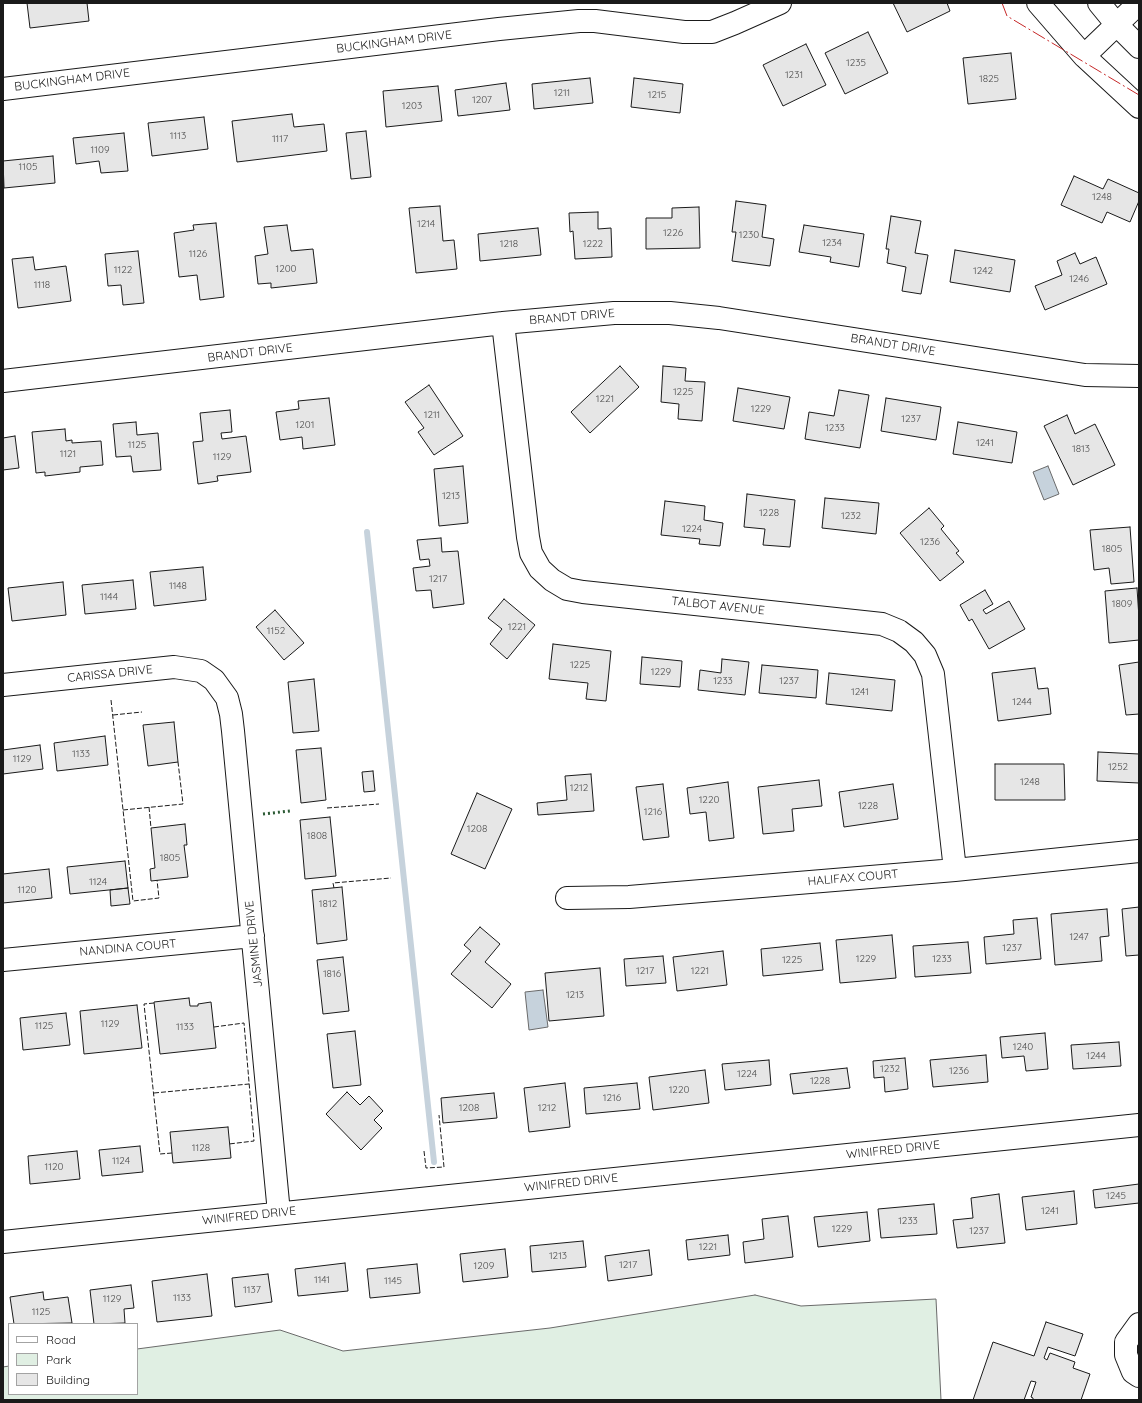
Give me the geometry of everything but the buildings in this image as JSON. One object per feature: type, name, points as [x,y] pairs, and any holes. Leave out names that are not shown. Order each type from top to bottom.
[{"type":"street","name":"BUCKINGHAM DRIVE","points":[[3,89],[491,30],[577,12],[595,20],[684,32],[712,32],[780,3]]},
{"type":"street","points":[[1038,3],[1084,56],[1139,107]]},
{"type":"street","points":[[1099,3],[1117,25],[1139,47]]},
{"type":"street","points":[[1084,56],[1138,3]]},
{"type":"street","name":"BRANDT DRIVE","points":[[3,381],[504,324],[614,313],[670,314],[718,318],[1085,374],[1139,376]]},
{"type":"street","name":"TALBOT AVENUE","points":[[504,324],[528,538],[531,553],[540,569],[552,580],[567,589],[582,592],[882,624],[899,631],[914,642],[925,656],[933,674],[955,870]]},
{"type":"street","name":"CARISSA DRIVE","points":[[3,685],[174,667],[201,671],[214,680]]},
{"type":"street","name":"JASMINE DRIVE","points":[[214,680],[227,698],[231,714],[279,1213]]},
{"type":"street","name":"HALIFAX COURT","points":[[567,898],[629,897],[955,870],[1139,850]]},
{"type":"street","name":"NANDINA COURT","points":[[3,960],[253,936]]},
{"type":"street","name":"WINIFRED DRIVE","points":[[3,1242],[1139,1125]]},
{"type":"street","points":[[1139,1324],[1126,1342],[1126,1355],[1133,1372],[1139,1376]]},
{"type":"green space","points":[[755,1295],[801,1306],[936,1299],[941,1400],[3,1400],[3,1367],[8,1366],[8,1395],[138,1395],[138,1349],[280,1330],[343,1351],[550,1328]]},
{"type":"shaded area","points":[[1048,466],[1059,494],[1044,500],[1033,472]]},
{"type":"shaded area","points":[[543,990],[548,1027],[529,1030],[525,992]]},
{"type":"waterway","points":[[367,532],[434,1162]]},
{"type":"hedge","points":[[263,814],[290,811]]},
{"type":"fence","points":[[111,700],[133,901],[159,898],[157,880]]},
{"type":"fence","points":[[113,715],[142,712]]},
{"type":"fence","points":[[123,810],[183,804],[178,762]]},
{"type":"fence","points":[[327,808],[379,804]]},
{"type":"fence","points":[[149,807],[151,828]]},
{"type":"fence","points":[[334,888],[333,883],[391,878]]},
{"type":"fence","points":[[154,1003],[144,1004],[160,1154],[172,1153]]},
{"type":"fence","points":[[214,1027],[244,1023],[254,1141],[229,1144]]},
{"type":"fence","points":[[154,1093],[249,1084]]},
{"type":"fence","points":[[424,1151],[426,1168],[444,1167],[439,1115]]},
{"type":"power","points":[[1002,3],[1007,16],[1139,95]]}]
